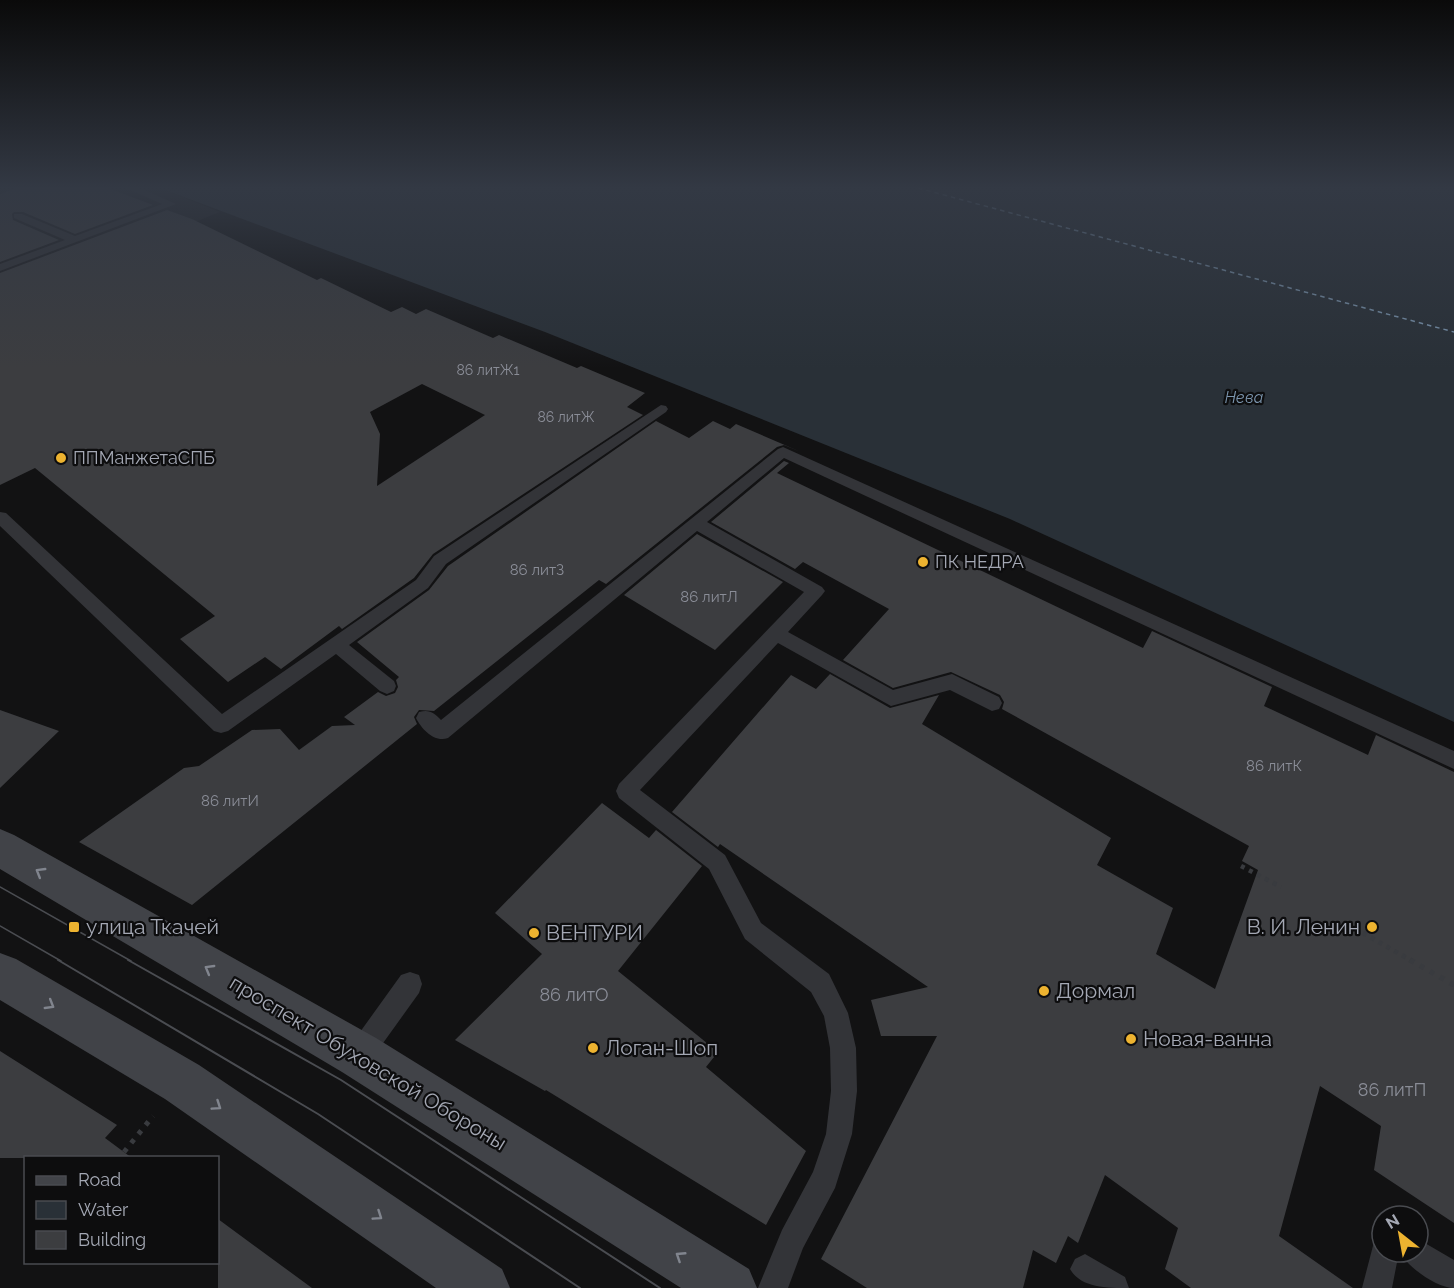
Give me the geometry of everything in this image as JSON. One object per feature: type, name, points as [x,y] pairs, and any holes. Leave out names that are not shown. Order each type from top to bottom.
[{"type":"main road","name":"проспект Обуховской Обороны","points":[[0,848],[359,1054],[730,1288]]},
{"type":"main road","points":[[0,975],[182,1082],[483,1288]]},
{"type":"lane","points":[[0,268],[53,248]]},
{"type":"lane","points":[[0,517],[221,725],[422,584],[440,560],[661,409]]},
{"type":"lane","points":[[426,718],[441,732],[783,452],[1454,760]]},
{"type":"lane","points":[[696,523],[816,591],[626,791],[717,861],[753,931],[820,983],[836,1013],[843,1048],[844,1090],[839,1134],[825,1178],[792,1240],[772,1288]]},
{"type":"lane","points":[[776,633],[891,698],[952,682],[992,703]]},
{"type":"lane","points":[[337,645],[387,686]]},
{"type":"lane","points":[[359,1054],[410,984]]},
{"type":"lane","points":[[1430,1262],[1454,1277]]},
{"type":"lane","points":[[1377,1288],[1382,1264]]},
{"type":"lane","points":[[1085,1269],[1114,1288]]},
{"type":"path","points":[[1241,866],[1281,887]]},
{"type":"path","points":[[1363,933],[1454,985]]},
{"type":"path","points":[[124,1152],[156,1113]]},
{"type":"shaded area","points":[[0,248],[129,248],[0,299]]},
{"type":"water","name":"Нева","points":[[321,248],[1454,248],[1454,722],[1010,519],[545,332]]},
{"type":"building","points":[[0,248],[37,248],[0,262]]},
{"type":"building","points":[[66,248],[252,248],[391,312],[402,307],[416,314],[426,309],[493,338],[499,335],[577,368],[581,366],[645,393],[627,407],[643,415],[433,554],[414,578],[342,629],[339,626],[281,669],[265,657],[228,682],[180,639],[215,616],[35,468],[0,485],[0,273]],"holes":[[[422,384],[485,415],[377,486],[380,434],[370,412]]]},
{"type":"building","points":[[656,421],[689,438],[713,421],[730,429],[736,424],[801,452],[784,445],[777,447],[606,584],[599,580],[434,711],[419,710],[414,717],[417,724],[192,905],[79,842],[184,768],[199,766],[252,730],[280,729],[299,750],[332,726],[355,725],[344,717],[378,692],[386,696],[395,693],[398,687],[396,680],[399,677],[357,642],[429,590],[448,566]]},
{"type":"building","points":[[784,461],[789,463],[777,473],[1143,648],[1152,631],[1272,687],[1264,706],[1368,755],[1376,735],[1454,772],[1454,1223],[1430,1207],[1430,1204],[1425,1204],[1374,1170],[1381,1126],[1320,1086],[1279,1236],[1353,1288],[1191,1288],[1165,1269],[1178,1228],[1105,1175],[1078,1243],[1068,1236],[1056,1263],[1033,1250],[1023,1288],[867,1288],[821,1259],[937,1036],[881,1036],[871,1000],[928,987],[720,844],[718,847],[672,812],[791,675],[816,689],[830,674],[890,708],[939,695],[922,724],[1111,838],[1097,865],[1173,908],[1156,954],[1215,989],[1258,870],[1242,861],[1249,846],[1002,709],[1004,702],[1000,695],[951,672],[893,688],[843,660],[889,609],[803,562],[795,569],[711,522]]},
{"type":"building","points":[[697,534],[783,582],[715,650],[624,595]]},
{"type":"building","points":[[0,710],[59,731],[0,788]]},
{"type":"building","points":[[602,803],[649,838],[656,830],[702,866],[618,971],[718,1052],[706,1067],[806,1151],[766,1225],[546,1090],[455,1040],[542,954],[495,913]]},
{"type":"building","points":[[0,1051],[117,1125],[105,1138],[129,1156],[24,1156],[24,1158],[0,1158]]},
{"type":"building","points":[[219,1220],[312,1288],[218,1288]]},
{"type":"ferry route","points":[[1142,248],[1454,332]]},
{"type":"tram line","points":[[0,887],[131,961]]},
{"type":"tram line","points":[[0,926],[61,961]]},
{"type":"tram line","points":[[58,960],[318,1114],[580,1288]]},
{"type":"tram line","points":[[128,960],[341,1080],[660,1288]]},
{"type":"place","name":"ППМанжетаСПБ","points":[[61,458]]},
{"type":"place","name":"ПК НЕДРА","points":[[923,562]]},
{"type":"place","name":"улица Ткачей","points":[[74,927]]},
{"type":"place","name":"В. И. Ленин","points":[[1372,927]]},
{"type":"place","name":"ВЕНТУРИ","points":[[534,933]]},
{"type":"place","name":"Дормал","points":[[1044,991]]},
{"type":"place","name":"Новая-ванна","points":[[1131,1039]]},
{"type":"place","name":"Логан-Шоп","points":[[593,1048]]}]
